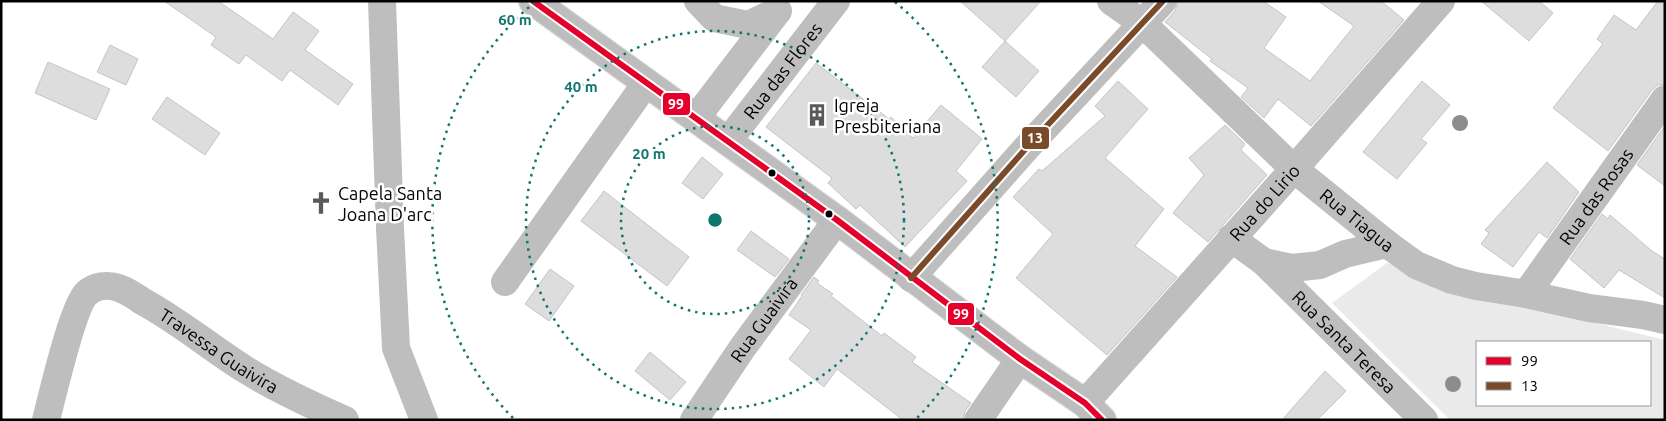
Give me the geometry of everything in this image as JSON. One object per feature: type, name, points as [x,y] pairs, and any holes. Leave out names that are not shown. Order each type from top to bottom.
[{"type":"main road","points":[[534,1],[837,220],[911,278],[1094,411]]},
{"type":"street","points":[[382,1],[396,348],[424,420]]},
{"type":"street","points":[[698,1],[714,18],[748,25],[781,7]]},
{"type":"street","name":"Rua das Flores","points":[[728,141],[836,1]]},
{"type":"street","name":"Rua Tiagua","points":[[1110,1],[1142,23],[1294,169],[1416,265],[1452,280],[1476,286],[1526,294],[1589,308],[1643,315],[1665,320]]},
{"type":"street","points":[[911,278],[1029,145],[1163,1]]},
{"type":"street","name":"Rua do Lirio","points":[[1094,411],[1139,345],[1441,1]]},
{"type":"street","points":[[696,118],[781,7]]},
{"type":"street","points":[[505,282],[646,83]]},
{"type":"street","name":"Rua das Rosas","points":[[1526,294],[1665,99]]},
{"type":"street","name":"Rua Guaivira","points":[[694,420],[744,347],[837,220]]},
{"type":"street","points":[[1231,238],[1264,262],[1292,268],[1320,265],[1345,254],[1387,244]]},
{"type":"street","name":"Rua Santa Teresa","points":[[1264,262],[1424,420]]},
{"type":"street","name":"Travessa Guaivira","points":[[46,420],[76,314],[85,295],[94,288],[106,285],[119,288],[163,312],[247,371],[294,397],[345,420]]},
{"type":"street","points":[[978,420],[1020,359]]},
{"type":"shaded area","points":[[1387,263],[1482,295],[1665,340],[1665,420],[1450,420],[1332,303]]},
{"type":"building","points":[[164,1],[218,1],[273,39],[293,12],[319,31],[305,50],[353,84],[338,105],[290,70],[282,81],[246,55],[239,64],[211,45],[216,37]]},
{"type":"building","points":[[960,1],[1041,1],[1005,41]]},
{"type":"building","points":[[1178,1],[1263,1],[1286,17],[1264,48],[1310,81],[1354,26],[1318,1],[1381,1],[1404,20],[1311,126],[1278,99],[1264,118],[1241,97],[1248,88],[1210,61],[1212,59],[1165,22],[1175,11]]},
{"type":"building","points":[[1481,1],[1539,1],[1553,13],[1529,41]]},
{"type":"building","points":[[1658,1],[1665,1],[1665,84],[1658,85],[1652,90],[1608,151],[1553,108],[1603,44],[1597,39],[1614,15],[1636,30]]},
{"type":"building","points":[[1005,41],[1039,71],[1016,97],[982,67]]},
{"type":"building","points":[[110,45],[138,59],[126,85],[97,72]]},
{"type":"building","points":[[48,62],[110,89],[96,120],[35,93]]},
{"type":"building","points":[[816,63],[889,119],[891,117],[913,138],[941,105],[982,139],[956,171],[967,181],[905,247],[860,205],[856,209],[828,183],[832,178],[766,127]]},
{"type":"building","points":[[1118,81],[1148,109],[1105,158],[1164,209],[1135,246],[1177,277],[1107,355],[1016,278],[1053,234],[1013,197],[1039,169],[1042,171],[1105,116],[1095,106]]},
{"type":"building","points":[[1422,81],[1450,105],[1421,139],[1427,143],[1397,179],[1363,152]]},
{"type":"building","points":[[167,97],[220,133],[205,155],[152,119]]},
{"type":"building","points":[[1225,125],[1245,144],[1241,150],[1267,175],[1208,242],[1173,213],[1204,175],[1189,158]]},
{"type":"building","points":[[1665,126],[1665,186],[1637,165]]},
{"type":"building","points":[[702,157],[723,174],[703,199],[682,183]]},
{"type":"building","points":[[1547,162],[1579,192],[1547,238],[1539,232],[1513,267],[1481,244],[1489,233],[1485,230]]},
{"type":"building","points":[[604,191],[689,257],[667,286],[581,221]]},
{"type":"building","points":[[1602,214],[1608,219],[1610,215],[1652,251],[1665,259],[1665,298],[1619,270],[1604,288],[1570,259]]},
{"type":"building","points":[[751,231],[789,259],[775,277],[737,250]]},
{"type":"building","points":[[550,269],[574,286],[549,321],[525,304]]},
{"type":"building","points":[[814,277],[819,281],[817,283],[833,294],[831,296],[882,336],[884,333],[916,357],[912,362],[971,403],[965,411],[963,420],[903,420],[837,369],[824,387],[789,359],[811,330],[789,315]]},
{"type":"building","points":[[650,352],[686,382],[670,400],[635,371]]},
{"type":"building","points":[[1325,371],[1346,391],[1317,420],[1282,420]]},
{"type":"transit line","name":"99","points":[[533,1],[837,220],[1020,359],[1085,403],[1102,420]]},
{"type":"transit line","name":"13","points":[[911,278],[1029,145],[1163,1]]},
{"type":"place","name":"Igreja Presbiteriana","points":[[817,115]]},
{"type":"place","name":"Capela Santa Joana D'arc","points":[[321,203]]}]
